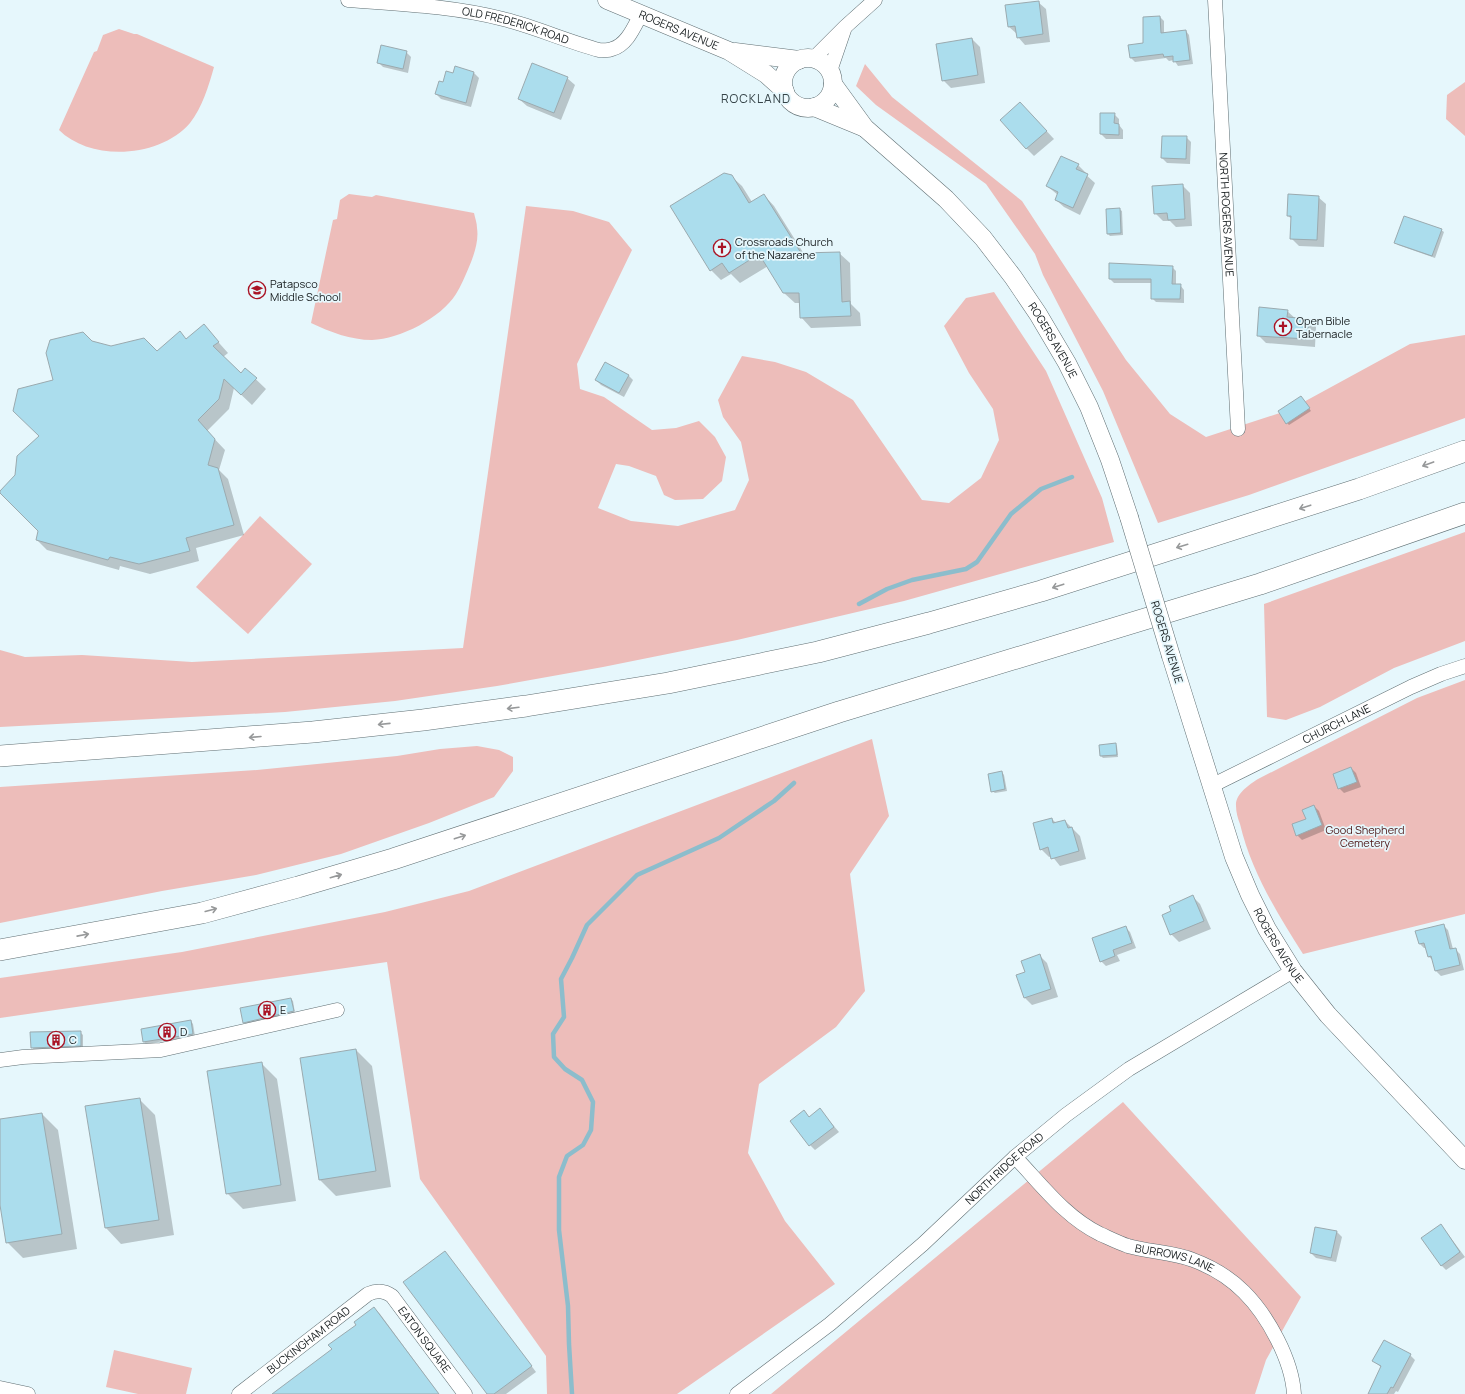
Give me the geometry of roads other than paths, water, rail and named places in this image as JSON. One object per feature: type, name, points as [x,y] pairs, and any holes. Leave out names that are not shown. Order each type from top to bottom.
[{"type":"highway","points":[[0,756],[313,732],[526,706],[668,683],[818,652],[929,623],[1041,591],[1359,489],[1465,451]]},
{"type":"highway","points":[[0,950],[202,913],[393,859],[846,710],[1260,584],[1465,513]]},
{"type":"highway","points":[[0,769],[191,742]]},
{"type":"highway","points":[[0,946],[45,942]]},
{"type":"main road","name":"ROGERS AVENUE","points":[[607,0],[729,51],[766,74],[785,91]]},
{"type":"main road","name":"ROGERS AVENUE","points":[[729,51],[806,60]]},
{"type":"main road","points":[[806,60],[826,66],[832,77],[829,96],[820,105],[814,107],[801,107],[795,104],[787,96],[785,91],[784,82],[786,73],[791,65],[806,60]]},
{"type":"main road","name":"ROGERS AVENUE","points":[[832,77],[865,128],[946,199],[983,238],[1034,307],[1067,363],[1089,407],[1110,460],[1129,517],[1211,786],[1234,857],[1250,895],[1267,929],[1293,971],[1333,1020],[1465,1160]]},
{"type":"main road","name":"ROGERS AVENUE","points":[[814,107],[865,128]]},
{"type":"street","name":"OLD FREDERICK ROAD","points":[[348,0],[440,8],[476,13],[503,19],[599,50],[611,50],[620,45],[629,35],[641,14]]},
{"type":"street","points":[[806,60],[875,0]]},
{"type":"street","name":"NORTH ROGERS AVENUE","points":[[1215,0],[1238,429]]},
{"type":"street","points":[[832,77],[845,27]]},
{"type":"street","name":"CHURCH LANE","points":[[1211,786],[1411,687],[1441,674],[1465,666]]},
{"type":"street","name":"NORTH RIDGE ROAD","points":[[737,1394],[830,1324],[923,1244],[1015,1157],[1066,1115],[1129,1069],[1293,971]]},
{"type":"street","points":[[0,1060],[23,1057],[161,1050],[337,1010]]},
{"type":"street","name":"BURROWS LANE","points":[[1015,1157],[1070,1215],[1099,1233],[1127,1246],[1192,1259],[1221,1273],[1244,1292],[1266,1320],[1284,1354],[1293,1384],[1294,1394]]},
{"type":"street","name":"BUCKINGHAM ROAD","points":[[242,1393],[368,1294],[375,1291],[380,1291]]},
{"type":"street","name":"EATON SQUARE","points":[[380,1291],[386,1292],[392,1296],[465,1394]]},
{"type":"street","points":[[0,1388],[28,1394]]},
{"type":"waterway","points":[[859,604],[887,589],[912,580],[966,569],[977,562],[1011,514],[1041,489],[1072,477]]},
{"type":"waterway","points":[[572,1394],[568,1306],[559,1230],[559,1177],[567,1156],[583,1145],[591,1130],[593,1102],[582,1080],[565,1069],[554,1057],[553,1034],[564,1017],[561,979],[587,925],[637,875],[719,838],[774,801],[794,783]]},
{"type":"place","name":"Crossroads Church of the Nazarene","points":[[722,248]]},
{"type":"place","name":"Patapsco Middle School","points":[[257,290]]},
{"type":"place","name":"Open Bible Tabernacle","points":[[1283,327]]},
{"type":"place","name":"E","points":[[267,1010]]},
{"type":"place","name":"D","points":[[167,1032]]},
{"type":"place","name":"C","points":[[56,1040]]},
{"type":"district","name":"ROCKLAND","points":[[756,99]]},
{"type":"park label","name":"Good Shepherd Cemetery","points":[[1365,836]]}]
